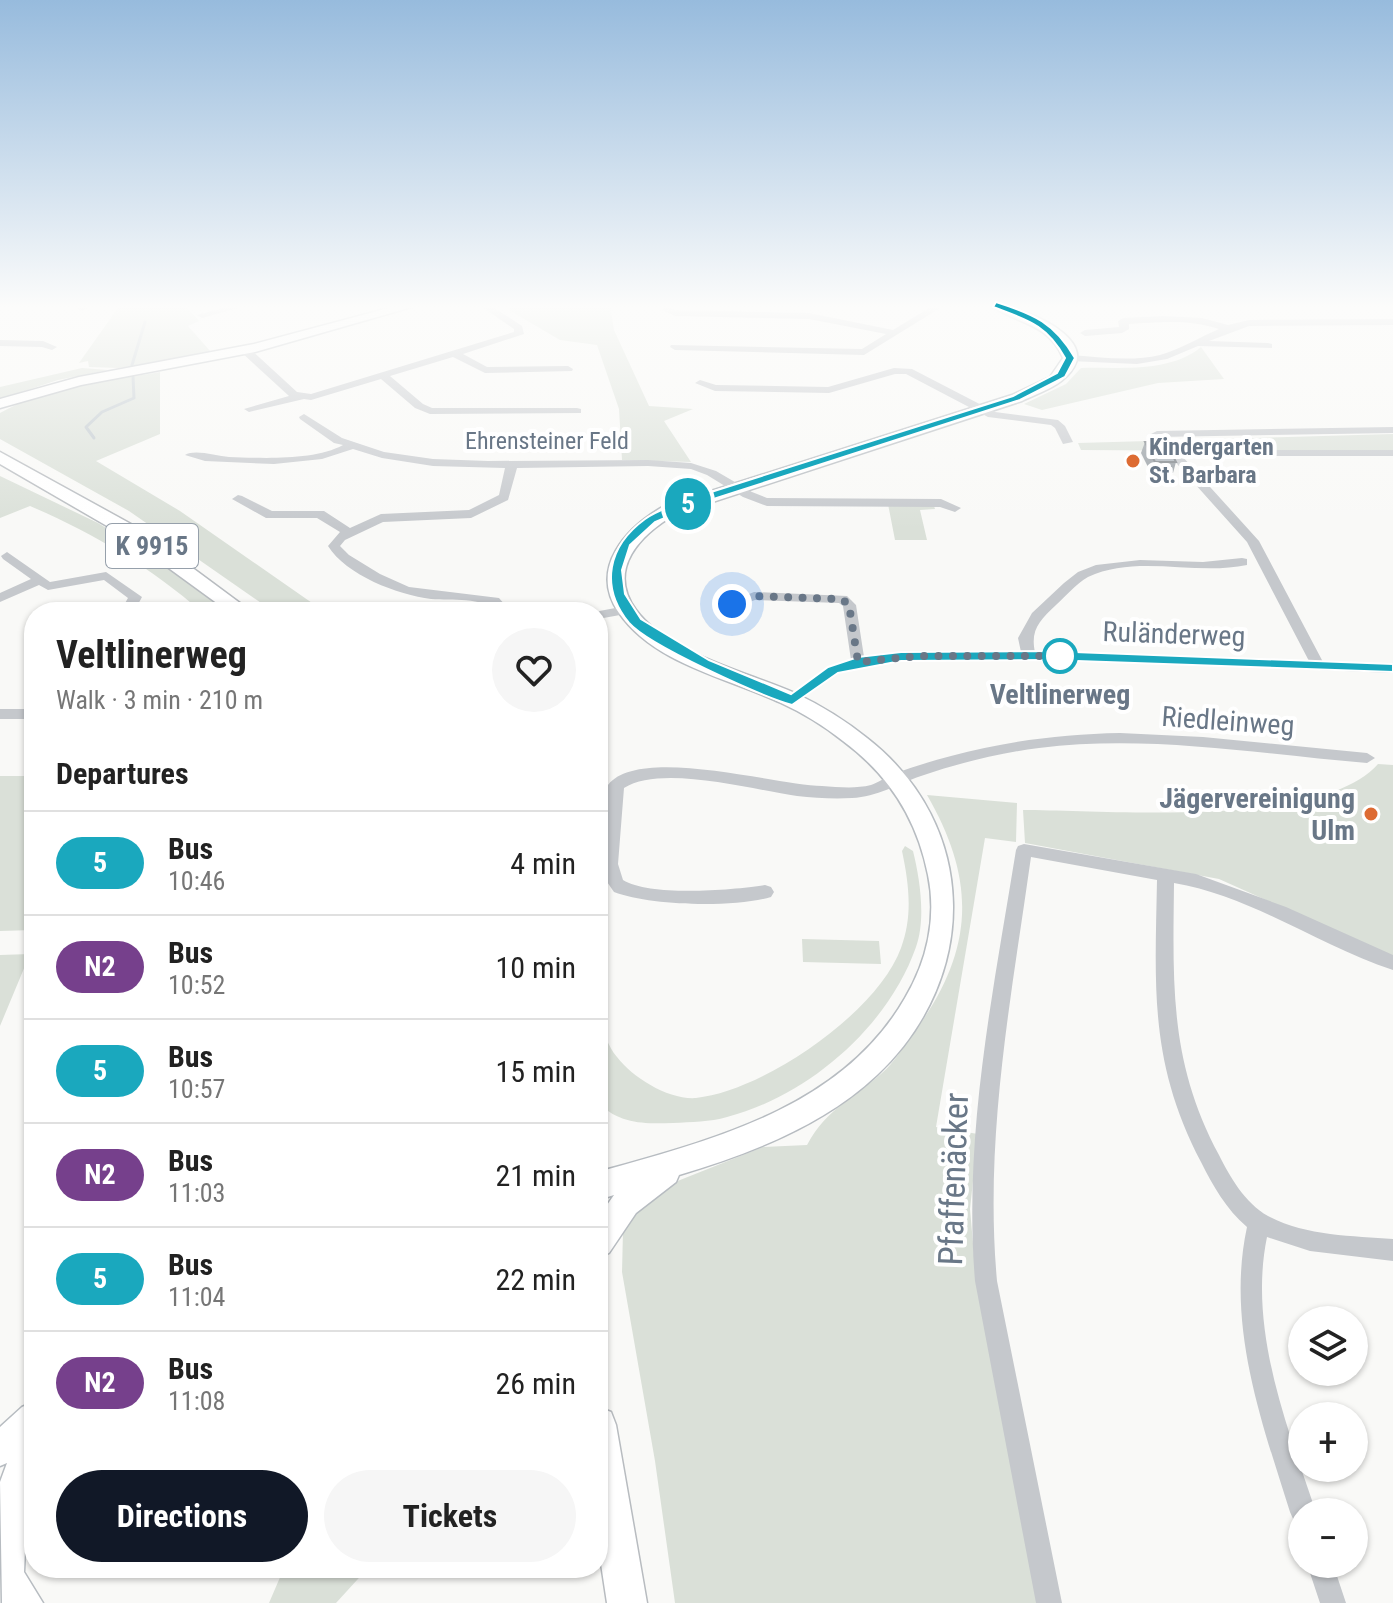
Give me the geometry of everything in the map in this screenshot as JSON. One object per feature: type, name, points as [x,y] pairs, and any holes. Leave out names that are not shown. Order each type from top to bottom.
[{"type":"main road","name":"K 9915","points":[[0,457],[133,533],[228,602]]},
{"type":"main road","points":[[608,1486],[627,1603]]},
{"type":"street","points":[[0,404],[85,380]]},
{"type":"street","points":[[277,380],[294,395],[301,397]]},
{"type":"street","points":[[249,409],[368,380]]},
{"type":"street","points":[[388,380],[430,411],[577,411]]},
{"type":"street","points":[[700,383],[715,388],[829,390],[864,380]]},
{"type":"street","points":[[925,380],[982,410],[1010,419],[1054,422],[1060,426],[1067,442]]},
{"type":"street","points":[[608,1183],[699,1157],[784,1124],[823,1100],[886,1047],[923,992],[941,940],[944,896],[925,825],[896,779],[862,744],[792,700],[675,648],[636,622],[618,594],[615,570],[625,544],[651,519],[670,510],[982,410],[1055,380]]},
{"type":"street","name":"Ehrensteiner Feld","points":[[304,417],[320,431],[352,445],[414,459],[512,465],[683,466],[704,469],[749,497],[767,502],[941,503],[955,508]]},
{"type":"street","points":[[1157,434],[1393,430]]},
{"type":"street","points":[[191,455],[222,461],[330,456],[352,445]]},
{"type":"street","points":[[1318,665],[1253,541],[1173,453],[1393,453]]},
{"type":"street","points":[[495,602],[418,595],[388,587],[336,551],[336,541],[348,532],[391,515],[478,513],[502,500],[512,465]]},
{"type":"street","points":[[238,499],[270,515],[320,514],[348,532]]},
{"type":"street","points":[[7,556],[38,581],[60,586],[87,577],[106,576],[135,597],[132,602]]},
{"type":"street","points":[[1029,655],[1025,638],[1036,618],[1076,579],[1090,572],[1125,566],[1207,566],[1242,562]]},
{"type":"street","points":[[0,598],[38,581]]},
{"type":"street","points":[[732,604],[754,596],[842,599],[849,605],[858,662]]},
{"type":"street","points":[[608,613],[626,610]]},
{"type":"street","name":"Ruländerweg","points":[[792,700],[822,675],[858,662],[910,656],[1029,655],[1393,669]]},
{"type":"street","points":[[0,714],[24,714]]},
{"type":"street","name":"Riedleinweg","points":[[765,892],[650,894],[619,886],[612,877],[610,864],[616,785],[630,776],[695,774],[788,790],[854,792],[878,789],[896,779],[1015,747],[1080,739],[1367,758]]},
{"type":"street","name":"Pfaffenäcker","points":[[1049,1603],[982,1247],[985,1137],[1024,850],[1166,874]]},
{"type":"street","points":[[1393,963],[1225,889],[1166,874],[1163,1002],[1175,1083],[1197,1136],[1228,1193],[1259,1222],[1298,1238],[1393,1250]]},
{"type":"street","points":[[608,1227],[636,1193],[699,1157]]},
{"type":"street","points":[[1259,1222],[1253,1242],[1254,1312],[1260,1362],[1269,1409],[1298,1498]]},
{"type":"street","points":[[0,1449],[24,1428]]},
{"type":"street","points":[[10,1583],[7,1529],[14,1491],[24,1468]]},
{"type":"street","points":[[1325,1578],[1333,1603]]},
{"type":"shaded area","points":[[31,380],[59,380],[0,399],[0,387]]},
{"type":"shaded area","points":[[114,380],[160,380],[160,434],[96,461],[180,511],[311,602],[260,602],[129,511],[0,439],[0,413],[38,396]]},
{"type":"shaded area","points":[[609,380],[637,380],[649,406],[693,409],[664,421],[691,462],[622,460],[619,409]]},
{"type":"shaded area","points":[[1070,380],[1211,380],[1158,383],[1042,410],[1024,404]]},
{"type":"shaded area","points":[[1393,434],[1393,452],[1081,450],[1078,443]]},
{"type":"shaded area","points":[[0,476],[98,523],[166,565],[215,602],[190,602],[120,552],[30,506],[0,518]]},
{"type":"shaded area","points":[[888,504],[934,506],[935,509],[920,510],[927,540],[895,540]]},
{"type":"shaded area","points":[[1378,764],[1393,765],[1393,957],[1219,879],[1025,843],[1023,810],[1157,813],[1263,807],[1310,799],[1350,785]]},
{"type":"shaded area","points":[[0,776],[24,776],[24,930],[0,931]]},
{"type":"shaded area","points":[[927,795],[1017,803],[1016,842],[985,838],[936,1127],[978,1134],[970,1209],[974,1255],[1041,1603],[675,1603],[655,1461],[622,1272],[623,1231],[638,1204],[665,1186],[763,1147],[807,1145],[832,1113],[886,1069],[933,1005],[948,975],[962,917],[961,888],[955,858],[944,827]]},
{"type":"shaded area","points":[[905,846],[913,851],[920,886],[921,924],[916,947],[886,1004],[841,1054],[787,1093],[721,1119],[643,1123],[608,1112],[608,1042],[624,1065],[652,1086],[686,1098],[696,1098],[753,1081],[785,1064],[844,1022],[888,973],[901,948],[908,912],[902,851]]},
{"type":"shaded area","points":[[802,939],[879,941],[881,964],[803,962]]},
{"type":"shaded area","points":[[24,954],[24,968],[0,1026],[0,955]]},
{"type":"shaded area","points":[[280,1578],[359,1578],[336,1603],[269,1603]]},
{"type":"building","points":[[1145,442],[1166,442],[1176,462],[1155,462]]},
{"type":"waterway","points":[[94,438],[86,427],[102,412],[134,398],[133,380]]},
{"type":"bus line","name":"5","points":[[1055,380],[1017,398],[694,502],[651,519],[637,530],[618,555],[615,570],[618,594],[626,610],[636,622],[675,648],[792,700],[822,675],[844,665],[901,657],[1048,655],[1393,669]]},
{"type":"place","name":"Kindergarten St. Barbara","points":[[1133,461]]},
{"type":"place","name":"Veltlinerweg","points":[[1060,656]]},
{"type":"place","name":"Jägervereinigung Ulm","points":[[1371,814]]},
{"type":"route","points":[[732,604],[754,596],[817,595],[842,599],[849,605],[858,662],[919,656],[1060,656]]}]
